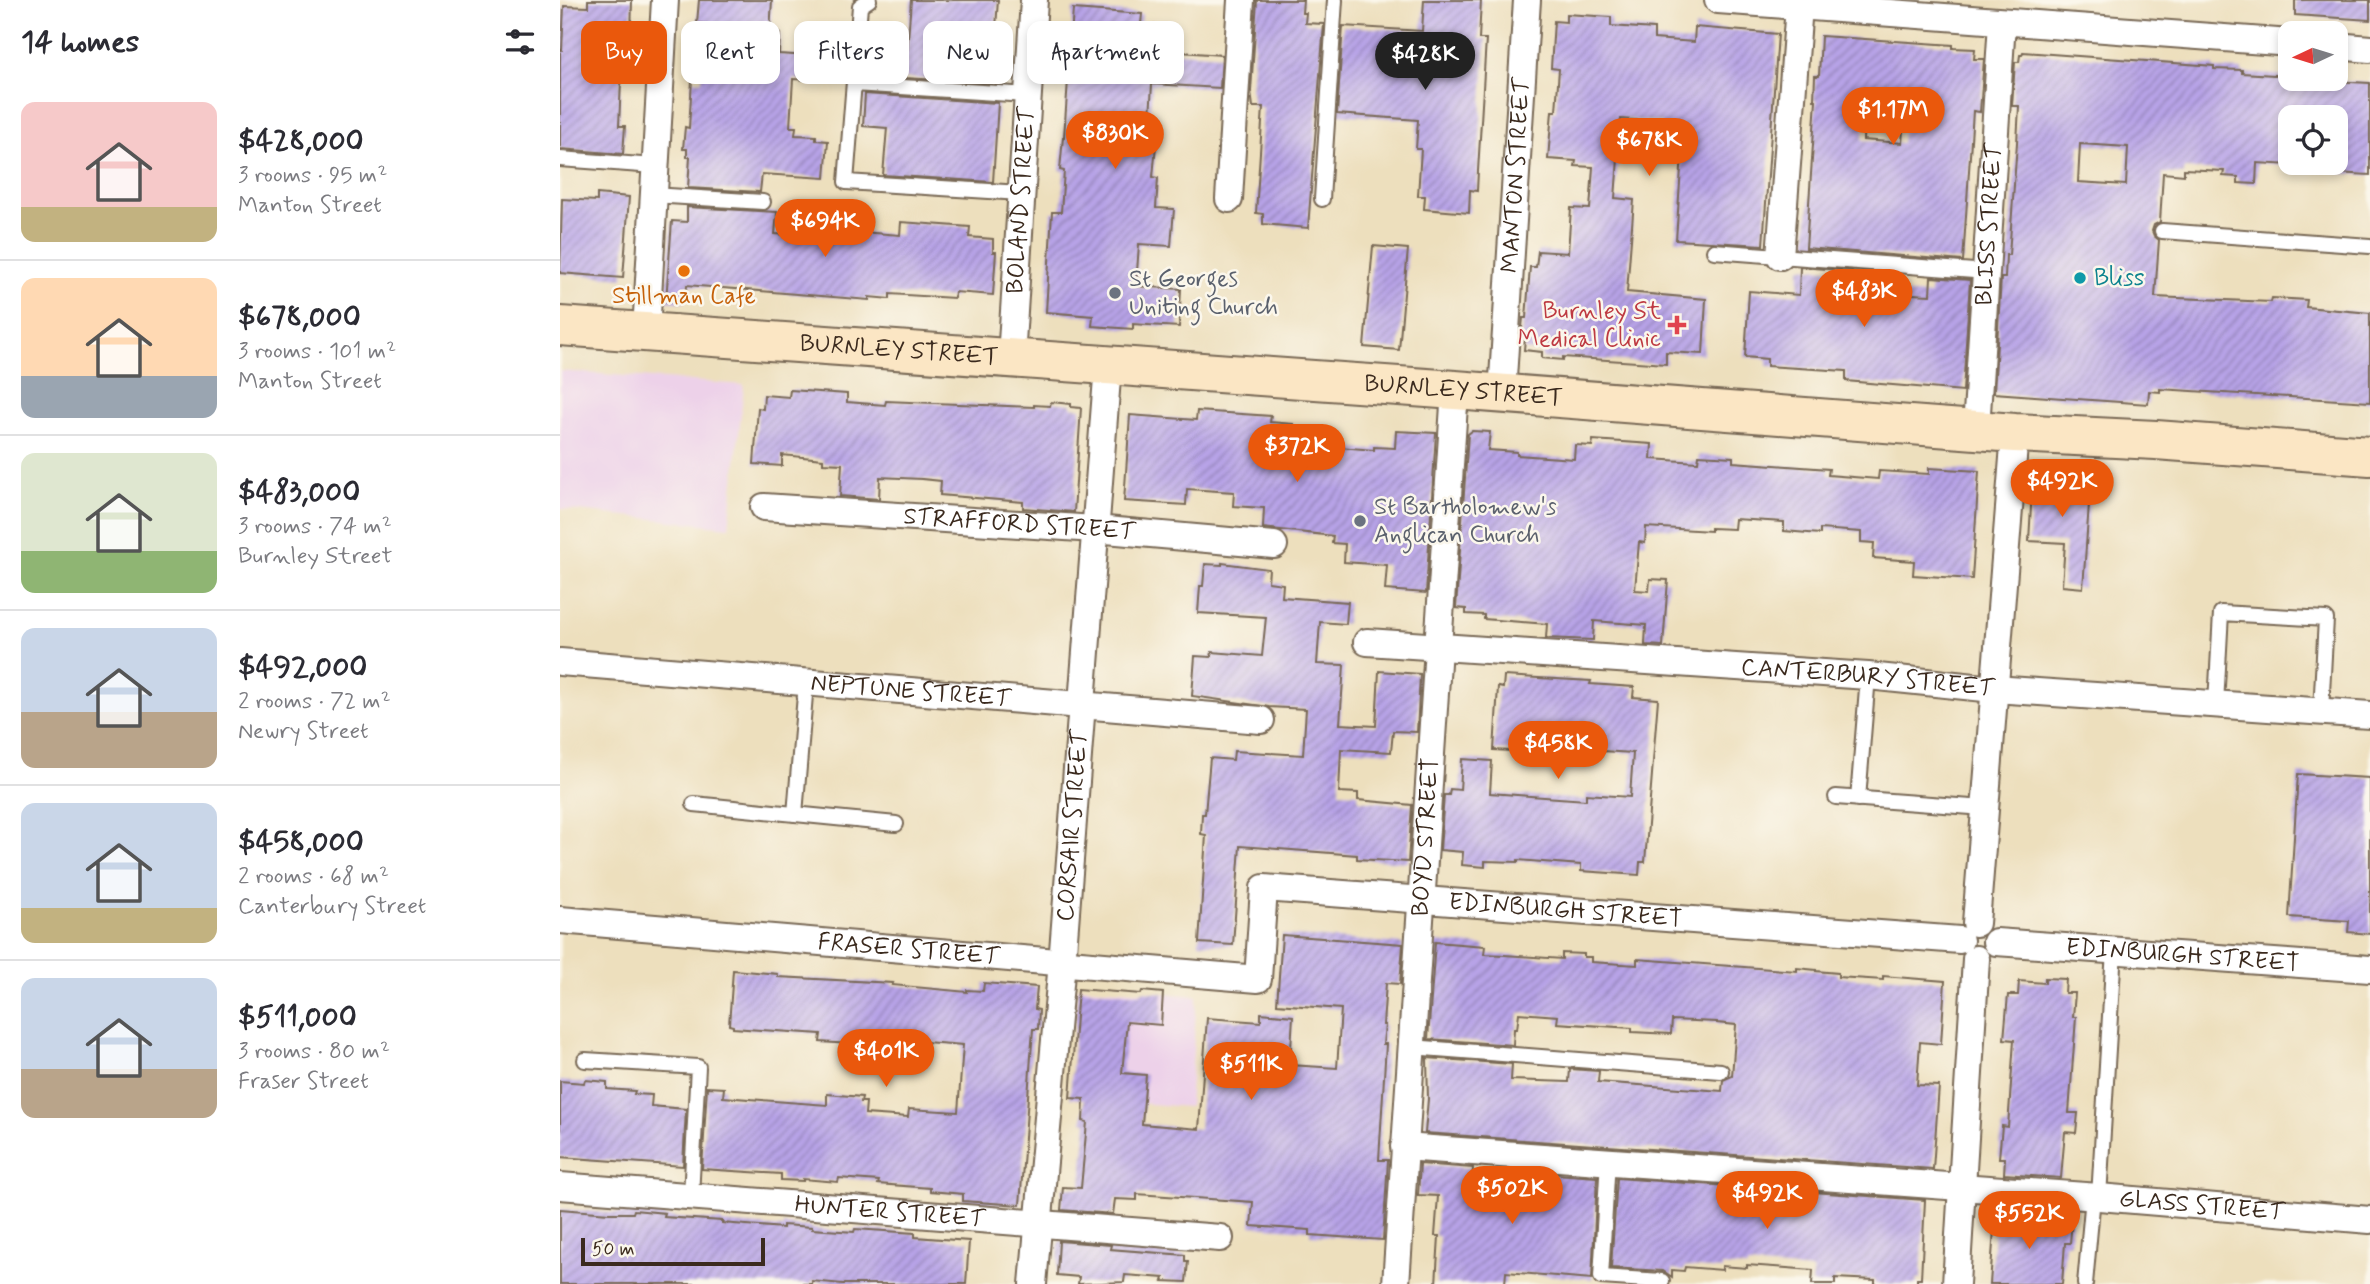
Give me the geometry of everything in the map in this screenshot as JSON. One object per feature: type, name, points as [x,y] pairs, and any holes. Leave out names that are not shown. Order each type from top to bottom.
[{"type":"main road","name":"BURNLEY STREET","points":[[560,326],[2015,433],[2156,440],[2370,456]]},
{"type":"street","points":[[646,332],[665,0]]},
{"type":"street","name":"BOLAND STREET","points":[[1011,358],[1034,0]]},
{"type":"street","points":[[1229,200],[1241,0]]},
{"type":"street","name":"MANTON STREET","points":[[1502,394],[1527,0]]},
{"type":"street","points":[[1718,0],[2278,42]]},
{"type":"street","points":[[1780,256],[1799,6]]},
{"type":"street","name":"BLISS STREET","points":[[1976,429],[2002,22]]},
{"type":"street","points":[[2348,47],[2370,49]]},
{"type":"street","name":"CORSAIR STREET","points":[[1033,1284],[1062,963],[1108,365]]},
{"type":"street","name":"BOYD STREET","points":[[1396,1284],[1455,390]]},
{"type":"street","points":[[1956,1284],[1984,808],[2015,433]]},
{"type":"street","name":"STRAFFORD STREET","points":[[764,507],[1095,529],[1274,545]]},
{"type":"street","name":"CANTERBURY STREET","points":[[1367,642],[1868,676],[1994,689],[2370,715]]},
{"type":"street","name":"NEPTUNE STREET","points":[[560,662],[1261,720]]},
{"type":"street","name":"EDINBURGH STREET","points":[[1258,979],[1264,888],[2370,969]]},
{"type":"street","name":"FRASER STREET","points":[[560,920],[1258,979]]},
{"type":"street","name":"GLASS STREET","points":[[1404,1147],[1608,1160],[2370,1220]]},
{"type":"street","name":"HUNTER STREET","points":[[560,1186],[1220,1238]]},
{"type":"lane","points":[[859,21],[860,6],[869,0]]},
{"type":"lane","points":[[1322,199],[1335,0]]},
{"type":"lane","points":[[1021,193],[846,182],[854,84],[1028,95]]},
{"type":"lane","points":[[560,159],[655,166]]},
{"type":"lane","points":[[653,195],[763,202]]},
{"type":"lane","points":[[2162,231],[2370,246]]},
{"type":"lane","points":[[1714,251],[1987,272]]},
{"type":"lane","points":[[2216,704],[2221,613],[2326,619],[2321,711]]},
{"type":"lane","points":[[1858,799],[1868,676]]},
{"type":"lane","points":[[795,814],[806,683]]},
{"type":"lane","points":[[1836,797],[1984,808]]},
{"type":"lane","points":[[694,804],[896,824]]},
{"type":"lane","points":[[2085,1284],[2096,1197],[2115,950]]},
{"type":"lane","points":[[1411,1047],[1721,1071]]},
{"type":"lane","points":[[586,1060],[698,1068],[691,1196]]},
{"type":"lane","points":[[1608,1160],[1601,1277],[1662,1281]]},
{"type":"shaded area","points":[[560,371],[744,385],[729,527],[560,509]]},
{"type":"shaded area","points":[[1078,987],[1197,996],[1189,1107],[1070,1098]]},
{"type":"building","points":[[588,0],[632,0],[631,21],[581,21],[581,84],[621,84],[619,126],[625,126],[623,154],[560,149],[560,50],[564,6],[588,7]]},
{"type":"building","points":[[699,0],[772,0],[771,21],[697,21]]},
{"type":"building","points":[[911,0],[998,0],[996,21],[923,21],[923,79],[909,78]]},
{"type":"building","points":[[1257,0],[1303,0],[1302,13],[1306,13],[1305,23],[1324,24],[1308,228],[1263,224],[1263,214],[1256,213],[1263,107],[1253,107],[1251,91]]},
{"type":"building","points":[[1424,0],[1481,0],[1479,39],[1486,39],[1477,191],[1470,190],[1469,213],[1424,209],[1425,196],[1418,196],[1421,149],[1416,149],[1418,120],[1337,114],[1343,26],[1422,31]]},
{"type":"building","points":[[2295,0],[2370,0],[2370,20],[2295,15]]},
{"type":"building","points":[[1073,9],[1142,14],[1141,21],[1072,21]]},
{"type":"building","points":[[1566,14],[1611,17],[1611,26],[1654,29],[1654,39],[1694,42],[1695,27],[1778,34],[1763,245],[1676,240],[1682,154],[1660,153],[1662,122],[1621,119],[1615,198],[1634,200],[1627,292],[1706,299],[1703,354],[1666,352],[1666,364],[1542,358],[1542,352],[1524,350],[1525,338],[1521,337],[1523,318],[1526,318],[1530,267],[1536,267],[1538,251],[1568,253],[1571,208],[1590,209],[1593,167],[1575,166],[1576,161],[1548,159],[1552,111],[1556,111],[1559,69],[1551,68],[1554,21],[1566,22]]},
{"type":"building","points":[[1821,36],[1953,45],[1953,48],[1975,49],[1974,59],[1984,59],[1980,112],[1973,111],[1963,261],[1806,248],[1816,100],[1815,76],[1819,76]],"holes":[[[1865,102],[1905,104],[1902,143],[1863,140]]]},
{"type":"building","points":[[1184,52],[1222,55],[1220,88],[1152,84],[1184,84]]},
{"type":"building","points":[[2023,52],[2214,66],[2214,69],[2278,75],[2278,91],[2348,91],[2348,82],[2370,83],[2370,175],[2348,174],[2348,105],[2278,105],[2278,164],[2257,163],[2256,184],[2238,183],[2238,177],[2223,176],[2224,171],[2184,169],[2184,175],[2163,173],[2160,222],[2154,225],[2152,231],[2159,240],[2155,297],[2271,302],[2272,298],[2307,300],[2306,307],[2370,313],[2370,402],[2160,389],[2160,392],[2149,391],[2148,404],[1994,393],[2001,278],[2005,278],[2006,255],[2009,255],[2017,143],[2019,106],[2012,106],[2015,62],[2019,62]],"holes":[[[2080,144],[2128,147],[2126,185],[2078,182]]]},
{"type":"building","points":[[780,54],[794,55],[790,127],[796,127],[795,135],[816,136],[816,140],[828,141],[825,178],[762,174],[760,192],[688,188],[690,157],[687,157],[687,149],[683,149],[685,127],[689,128],[692,84],[780,84]]},
{"type":"building","points":[[1068,84],[1152,84],[1149,133],[1157,134],[1153,177],[1158,178],[1156,208],[1174,209],[1171,246],[1139,244],[1136,286],[1181,289],[1179,327],[1133,324],[1133,329],[1092,326],[1093,316],[1046,312],[1052,212],[1061,212],[1064,171],[1060,170]]},
{"type":"building","points":[[865,94],[998,103],[993,182],[883,175],[887,128],[863,126]]},
{"type":"building","points":[[597,194],[629,197],[623,278],[560,273],[562,199],[597,201]]},
{"type":"building","points":[[687,207],[777,212],[775,234],[821,237],[822,223],[848,224],[848,231],[900,235],[901,222],[970,227],[969,237],[993,239],[993,252],[996,252],[993,295],[955,292],[954,298],[890,294],[890,299],[869,297],[869,300],[687,285],[686,302],[666,301],[672,221],[687,222]]},
{"type":"building","points":[[1373,246],[1408,249],[1399,350],[1364,347]]},
{"type":"building","points":[[1800,267],[1894,274],[1893,293],[1930,295],[1931,277],[1970,280],[1963,391],[1846,381],[1846,371],[1767,366],[1767,359],[1745,357],[1749,291],[1799,295]]},
{"type":"building","points":[[790,390],[847,394],[847,402],[885,405],[886,401],[1034,407],[1050,406],[1051,402],[1081,408],[1074,512],[1023,508],[1023,502],[940,495],[941,481],[922,479],[880,477],[879,499],[840,496],[842,464],[823,463],[823,459],[782,455],[782,466],[754,464],[758,408],[763,409],[764,395],[789,397]]},
{"type":"building","points":[[1197,411],[1271,416],[1270,422],[1293,424],[1292,437],[1315,438],[1315,445],[1374,450],[1374,447],[1395,448],[1396,431],[1436,433],[1426,593],[1385,590],[1387,565],[1344,562],[1345,544],[1332,543],[1333,536],[1263,528],[1264,508],[1233,506],[1234,492],[1187,489],[1186,505],[1124,501],[1130,415],[1196,420]]},
{"type":"building","points":[[1472,431],[1490,432],[1488,450],[1517,452],[1517,455],[1574,459],[1575,445],[1592,446],[1593,440],[1652,444],[1651,459],[1698,462],[1699,455],[1733,457],[1733,462],[1829,469],[1828,475],[1878,479],[1879,471],[1929,474],[1929,468],[1979,471],[1972,579],[1913,575],[1914,561],[1873,558],[1874,543],[1861,542],[1861,532],[1820,529],[1820,534],[1784,531],[1784,522],[1735,519],[1734,529],[1711,528],[1711,531],[1646,527],[1645,543],[1639,542],[1635,590],[1649,591],[1650,579],[1668,580],[1663,646],[1645,645],[1646,625],[1594,621],[1593,640],[1546,638],[1547,624],[1484,619],[1484,615],[1466,614],[1466,609],[1456,608],[1468,434]]},
{"type":"building","points":[[2033,472],[2091,476],[2083,588],[2062,586],[2065,543],[2029,541]]},
{"type":"building","points":[[1222,563],[1269,569],[1268,582],[1283,584],[1282,597],[1348,602],[1346,624],[1320,622],[1317,664],[1344,665],[1340,724],[1376,726],[1379,671],[1420,674],[1417,732],[1393,731],[1391,752],[1341,749],[1339,792],[1358,793],[1358,800],[1412,805],[1408,862],[1357,859],[1357,855],[1240,846],[1233,945],[1199,943],[1206,835],[1201,834],[1202,814],[1205,814],[1210,758],[1233,760],[1234,751],[1303,755],[1306,709],[1269,707],[1192,696],[1195,656],[1211,657],[1212,652],[1262,656],[1266,617],[1198,613],[1205,564]]},
{"type":"building","points":[[1504,676],[1591,681],[1590,684],[1634,687],[1633,697],[1658,699],[1645,862],[1640,862],[1639,875],[1581,871],[1581,865],[1518,860],[1485,861],[1485,867],[1462,865],[1463,852],[1440,850],[1444,795],[1449,795],[1450,789],[1460,790],[1462,759],[1492,761],[1490,793],[1586,800],[1586,794],[1630,797],[1633,753],[1586,750],[1585,755],[1494,750],[1498,687],[1503,688]]},
{"type":"building","points":[[2298,774],[2370,778],[2370,934],[2348,932],[2349,921],[2289,917]]},
{"type":"building","points":[[1282,935],[1403,944],[1400,984],[1386,983],[1383,1025],[1383,1044],[1386,1044],[1379,1160],[1388,1160],[1383,1240],[1310,1235],[1310,1230],[1251,1226],[1253,1202],[1137,1194],[1137,1200],[1115,1199],[1113,1214],[1061,1210],[1063,1187],[1081,1188],[1087,1122],[1083,1121],[1084,1099],[1070,1098],[1078,989],[1163,993],[1161,1025],[1127,1022],[1122,1073],[1146,1075],[1142,1124],[1199,1129],[1207,1018],[1261,1022],[1261,1013],[1293,1016],[1290,1065],[1337,1068],[1341,1009],[1277,1004]]},
{"type":"building","points":[[1435,942],[1485,946],[1484,954],[1562,959],[1562,953],[1584,954],[1584,957],[1591,957],[1591,962],[1637,965],[1637,959],[1797,971],[1797,968],[1838,973],[1838,977],[1883,980],[1883,976],[1945,981],[1941,1044],[1920,1042],[1917,1085],[1939,1086],[1933,1169],[1425,1133],[1427,1058],[1512,1064],[1511,1080],[1569,1082],[1570,1069],[1599,1071],[1598,1082],[1722,1091],[1723,1080],[1732,1076],[1736,1025],[1672,1020],[1671,1034],[1632,1032],[1632,1028],[1557,1023],[1558,1016],[1519,1013],[1513,1045],[1428,1039]]},
{"type":"building","points":[[733,970],[778,974],[778,977],[893,983],[892,985],[967,992],[983,991],[984,983],[1037,987],[1035,1009],[1039,1010],[1038,1029],[1033,1029],[1020,1205],[963,1201],[963,1194],[930,1191],[930,1188],[878,1184],[879,1181],[839,1178],[838,1182],[781,1180],[781,1174],[702,1169],[707,1087],[724,1088],[723,1097],[827,1105],[827,1094],[862,1097],[861,1102],[866,1102],[865,1114],[908,1117],[909,1109],[958,1112],[963,1045],[901,1040],[901,1045],[851,1041],[851,1044],[820,1042],[821,1034],[733,1028],[729,1025]]},
{"type":"building","points":[[2045,978],[2066,979],[2065,993],[2075,993],[2073,1017],[2076,1017],[2069,1113],[2078,1113],[2076,1133],[2065,1132],[2061,1178],[2004,1174],[2005,1158],[1999,1158],[2002,1126],[2008,1127],[2014,1040],[2004,1039],[2008,995],[2018,995],[2019,981],[2045,983]]},
{"type":"building","points":[[585,1080],[607,1082],[607,1089],[652,1095],[651,1106],[686,1109],[683,1166],[560,1157],[560,1081],[584,1083]]},
{"type":"building","points":[[1420,1164],[1473,1168],[1471,1198],[1511,1202],[1513,1171],[1597,1177],[1592,1279],[1506,1272],[1505,1284],[1436,1284],[1438,1196],[1418,1195]]},
{"type":"building","points":[[1617,1178],[1925,1200],[1921,1279],[1917,1279],[1917,1284],[1875,1284],[1875,1280],[1835,1278],[1835,1284],[1812,1284],[1813,1270],[1747,1265],[1747,1268],[1722,1266],[1722,1270],[1685,1267],[1684,1271],[1672,1270],[1672,1277],[1663,1271],[1611,1268]]},
{"type":"building","points":[[560,1209],[609,1213],[633,1213],[634,1210],[665,1213],[664,1217],[722,1223],[783,1228],[783,1225],[854,1232],[855,1229],[915,1233],[915,1237],[969,1241],[966,1284],[843,1284],[812,1281],[812,1284],[560,1284]]},
{"type":"building","points":[[1995,1216],[2072,1221],[2070,1243],[2065,1243],[2062,1284],[1990,1284]]},
{"type":"building","points":[[1059,1241],[1111,1245],[1110,1249],[1185,1255],[1185,1261],[1188,1261],[1186,1282],[1125,1275],[1124,1282],[1078,1284],[1079,1277],[1057,1275]]},
{"type":"place","name":"Stillman Cafe","points":[[684,271]]},
{"type":"place","name":"Bliss","points":[[2080,278]]},
{"type":"place","name":"St Georges Uniting Church","points":[[1115,293]]},
{"type":"place","name":"Burnley St Medical Clinic","points":[[1677,325]]},
{"type":"place","name":"St Bartholomew's Anglican Church","points":[[1360,521]]}]
